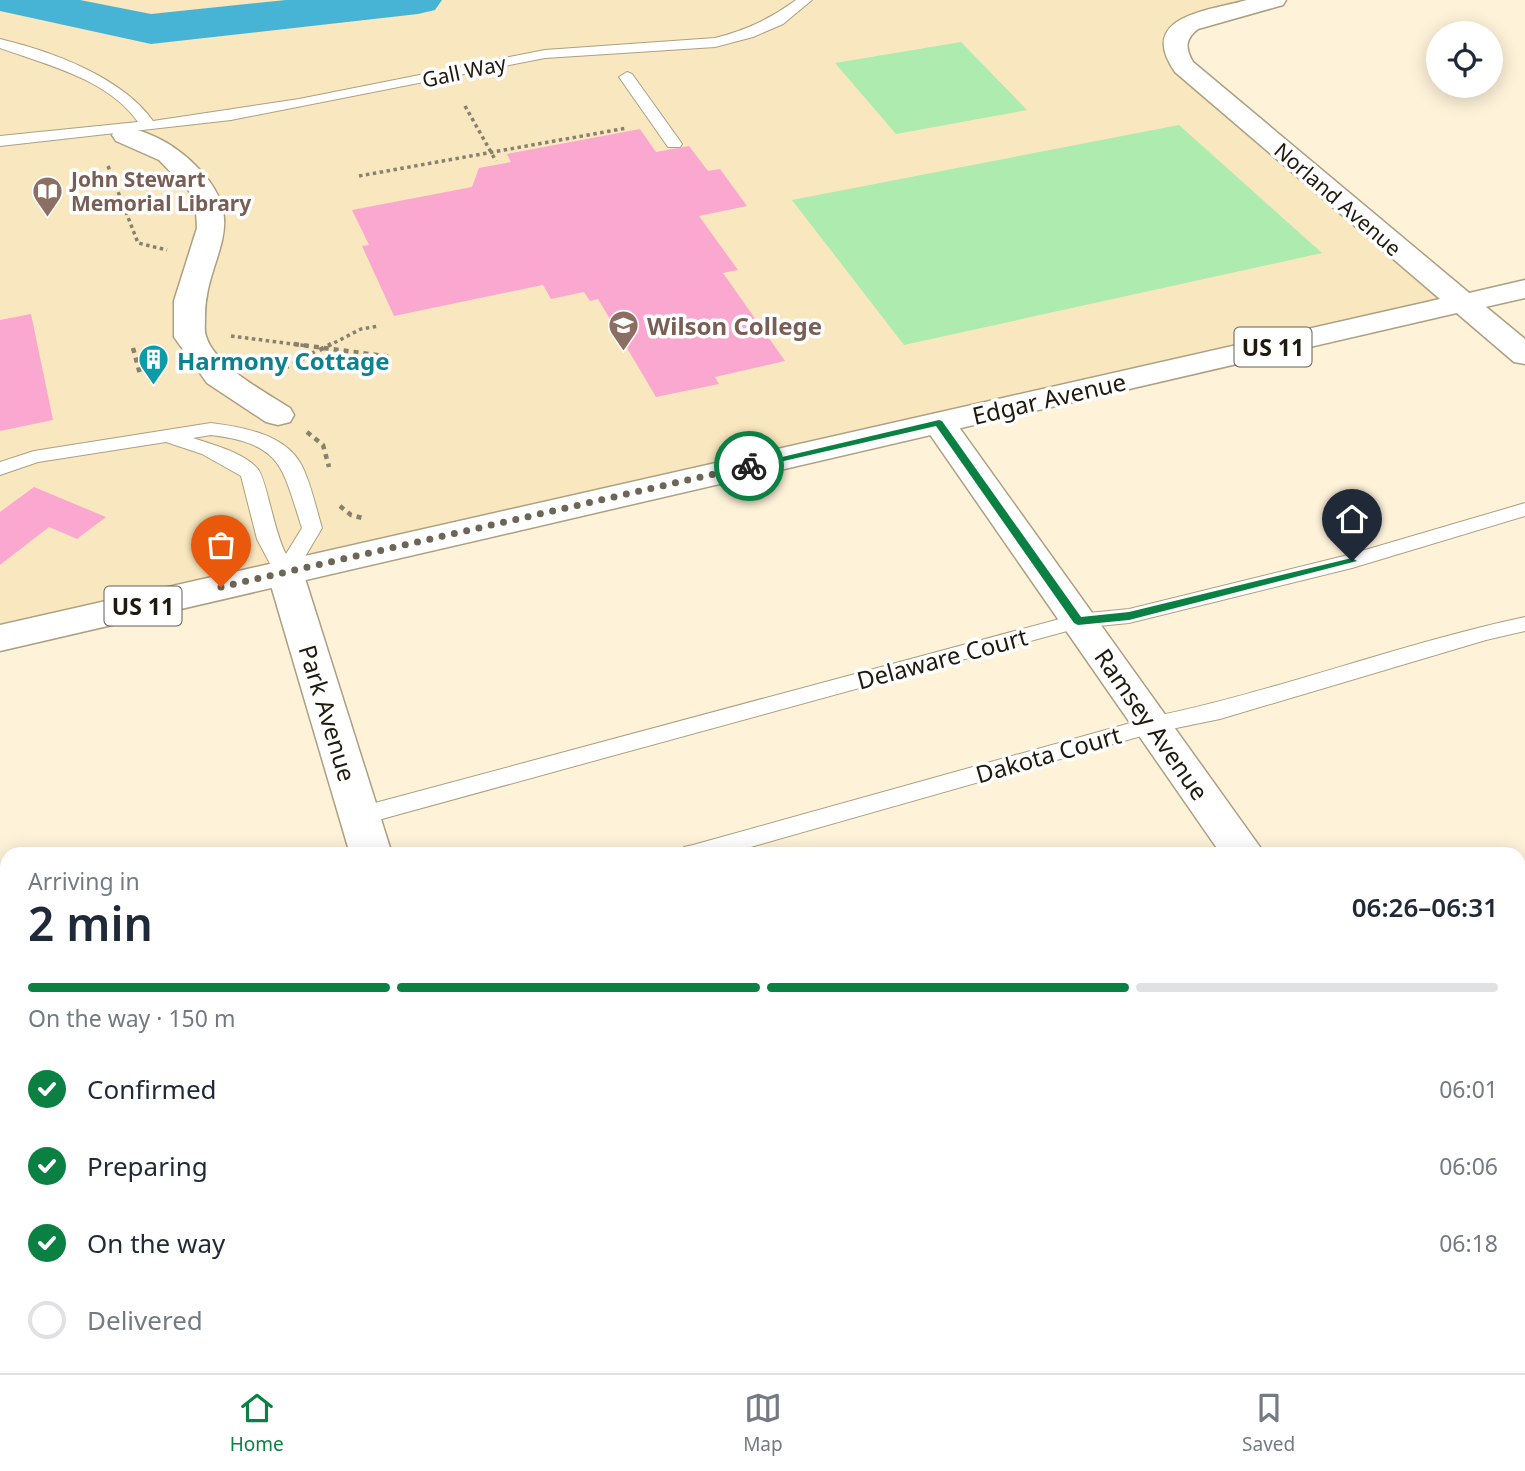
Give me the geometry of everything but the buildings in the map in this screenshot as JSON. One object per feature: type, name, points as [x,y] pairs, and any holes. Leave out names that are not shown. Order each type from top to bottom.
[{"type":"main road","name":"Norland Avenue","points":[[1274,0],[1207,17],[1178,31],[1173,39],[1173,48],[1184,67],[1525,355]]},
{"type":"main road","points":[[130,130],[169,154],[202,189],[210,211],[211,228],[190,301],[190,337],[218,376],[278,415]]},
{"type":"main road","name":"Edgar Avenue","points":[[0,638],[1525,289]]},
{"type":"main road","name":"Ramsey Avenue","points":[[939,423],[1239,847]]},
{"type":"main road","name":"Park Avenue","points":[[285,572],[369,847]]},
{"type":"lane","name":"Gall Way","points":[[130,130],[262,110],[548,54],[698,44],[733,38],[793,11],[805,0]]},
{"type":"lane","points":[[0,43],[84,76],[127,99],[144,116],[130,130],[0,141]]},
{"type":"lane","points":[[627,77],[674,144]]},
{"type":"lane","points":[[0,470],[34,457],[211,429],[235,432],[263,442],[286,458],[292,466],[312,528],[285,572],[267,539],[250,473],[235,462],[209,450],[168,436]]},
{"type":"lane","name":"Delaware Court","points":[[360,816],[1078,621],[1129,616],[1352,561],[1525,509]]},
{"type":"lane","name":"Dakota Court","points":[[718,847],[1152,725],[1220,710],[1484,633],[1525,624]]},
{"type":"path","points":[[465,106],[496,161]]},
{"type":"path","points":[[359,176],[659,122]]},
{"type":"path","points":[[108,166],[138,243],[202,258]]},
{"type":"path","points":[[266,378],[360,329],[379,326]]},
{"type":"path","points":[[219,334],[391,357]]},
{"type":"path","points":[[133,348],[140,374]]},
{"type":"path","points":[[303,430],[323,445],[330,470]]},
{"type":"path","points":[[337,495],[340,507],[351,516],[370,520],[373,526]]},
{"type":"shaded area","name":"Wilson College","points":[[0,0],[1274,0],[1207,17],[1173,48],[1463,303],[0,638]]},
{"type":"green space","points":[[961,42],[1027,110],[896,134],[835,63]]},
{"type":"green space","points":[[1179,125],[1322,253],[904,345],[792,200]]},
{"type":"waterway","points":[[11,0],[151,29],[418,0]]},
{"type":"way so far","points":[[221,587],[749,466]]},
{"type":"place","name":"John Stewart Memorial Library","points":[[48,218]]},
{"type":"place","name":"Wilson College","points":[[624,352]]},
{"type":"place","name":"Harmony Cottage","points":[[154,387]]},
{"type":"route","points":[[749,466],[939,423],[1078,621],[1129,616],[1352,561]]}]
